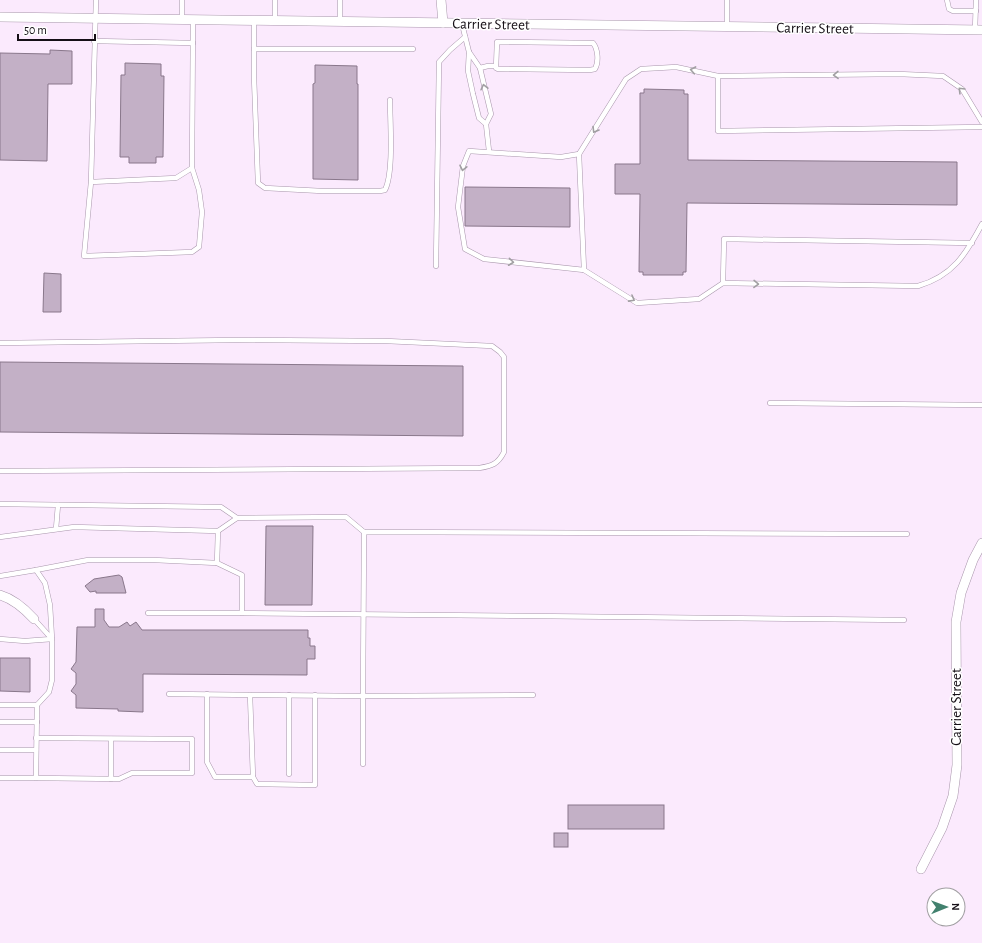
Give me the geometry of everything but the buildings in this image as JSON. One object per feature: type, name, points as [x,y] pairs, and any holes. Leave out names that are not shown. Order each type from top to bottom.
[{"type":"street","points":[[441,0],[444,24]]},
{"type":"street","name":"Carrier Street","points":[[0,17],[979,30]]},
{"type":"street","name":"Carrier Street","points":[[921,869],[942,828],[953,796],[957,765],[956,622],[961,592],[973,560],[982,543]]},
{"type":"street","points":[[0,596],[13,600],[23,607],[34,619]]},
{"type":"lane","points":[[96,0],[91,182],[84,256],[192,252],[199,247],[202,212],[199,190],[192,168],[193,20]]},
{"type":"lane","points":[[182,0],[182,20]]},
{"type":"lane","points":[[275,0],[275,21]]},
{"type":"lane","points":[[340,0],[340,22]]},
{"type":"lane","points":[[727,0],[728,27]]},
{"type":"lane","points":[[947,0],[949,9],[953,11],[976,11]]},
{"type":"lane","points":[[976,0],[979,30]]},
{"type":"lane","points":[[254,21],[254,77],[258,183],[265,188],[322,191],[385,190],[388,184],[390,168],[390,100]]},
{"type":"lane","points":[[462,24],[470,52],[480,68],[491,114],[486,124],[489,152]]},
{"type":"lane","points":[[436,266],[439,62],[466,36]]},
{"type":"lane","points":[[94,41],[192,43]]},
{"type":"lane","points":[[480,68],[496,66],[498,69],[590,70],[595,69],[597,65],[597,47],[593,43],[497,42],[496,66]]},
{"type":"lane","points":[[254,49],[413,48]]},
{"type":"lane","points":[[470,52],[468,70],[477,112],[479,118],[486,124]]},
{"type":"lane","points":[[584,270],[579,154],[626,78],[641,69],[676,67],[718,76],[899,74],[943,76],[962,89],[982,122]]},
{"type":"lane","points":[[718,76],[718,130],[982,127]]},
{"type":"lane","points":[[579,154],[561,157],[469,150],[463,166],[458,207],[465,249],[484,259],[584,270],[637,303],[699,299],[723,283],[918,286],[930,283],[950,270],[969,249],[982,224]]},
{"type":"lane","points":[[91,182],[176,178],[192,168]]},
{"type":"lane","points":[[723,283],[724,239],[972,243]]},
{"type":"lane","points":[[0,343],[236,340],[386,341],[492,346],[504,357],[504,452],[500,460],[490,466],[479,468],[0,471]]},
{"type":"lane","points":[[770,403],[982,405]]},
{"type":"lane","points":[[0,504],[220,507],[237,518],[346,517],[364,532],[907,534]]},
{"type":"lane","points":[[56,529],[58,505]]},
{"type":"lane","points":[[0,537],[74,527],[218,532],[237,518]]},
{"type":"lane","points":[[217,563],[218,532]]},
{"type":"lane","points":[[363,764],[364,532]]},
{"type":"lane","points":[[0,576],[88,560],[154,560],[217,563],[242,575],[242,614]]},
{"type":"lane","points":[[36,570],[45,583],[50,605],[52,639],[52,680],[49,692],[36,705],[36,778]]},
{"type":"lane","points":[[148,613],[904,620]]},
{"type":"lane","points":[[34,619],[52,639]]},
{"type":"lane","points":[[0,639],[25,641],[52,639]]},
{"type":"lane","points":[[169,694],[315,696],[533,695]]},
{"type":"lane","points":[[207,694],[207,762],[215,777],[253,777]]},
{"type":"lane","points":[[250,695],[253,777],[257,784],[315,785],[315,696]]},
{"type":"lane","points":[[289,695],[289,774]]},
{"type":"lane","points":[[0,705],[36,705]]},
{"type":"lane","points":[[0,722],[36,722]]},
{"type":"lane","points":[[0,778],[119,779],[132,773],[192,773],[192,740],[36,738]]},
{"type":"lane","points":[[111,739],[111,779]]},
{"type":"lane","points":[[0,750],[36,750]]}]
